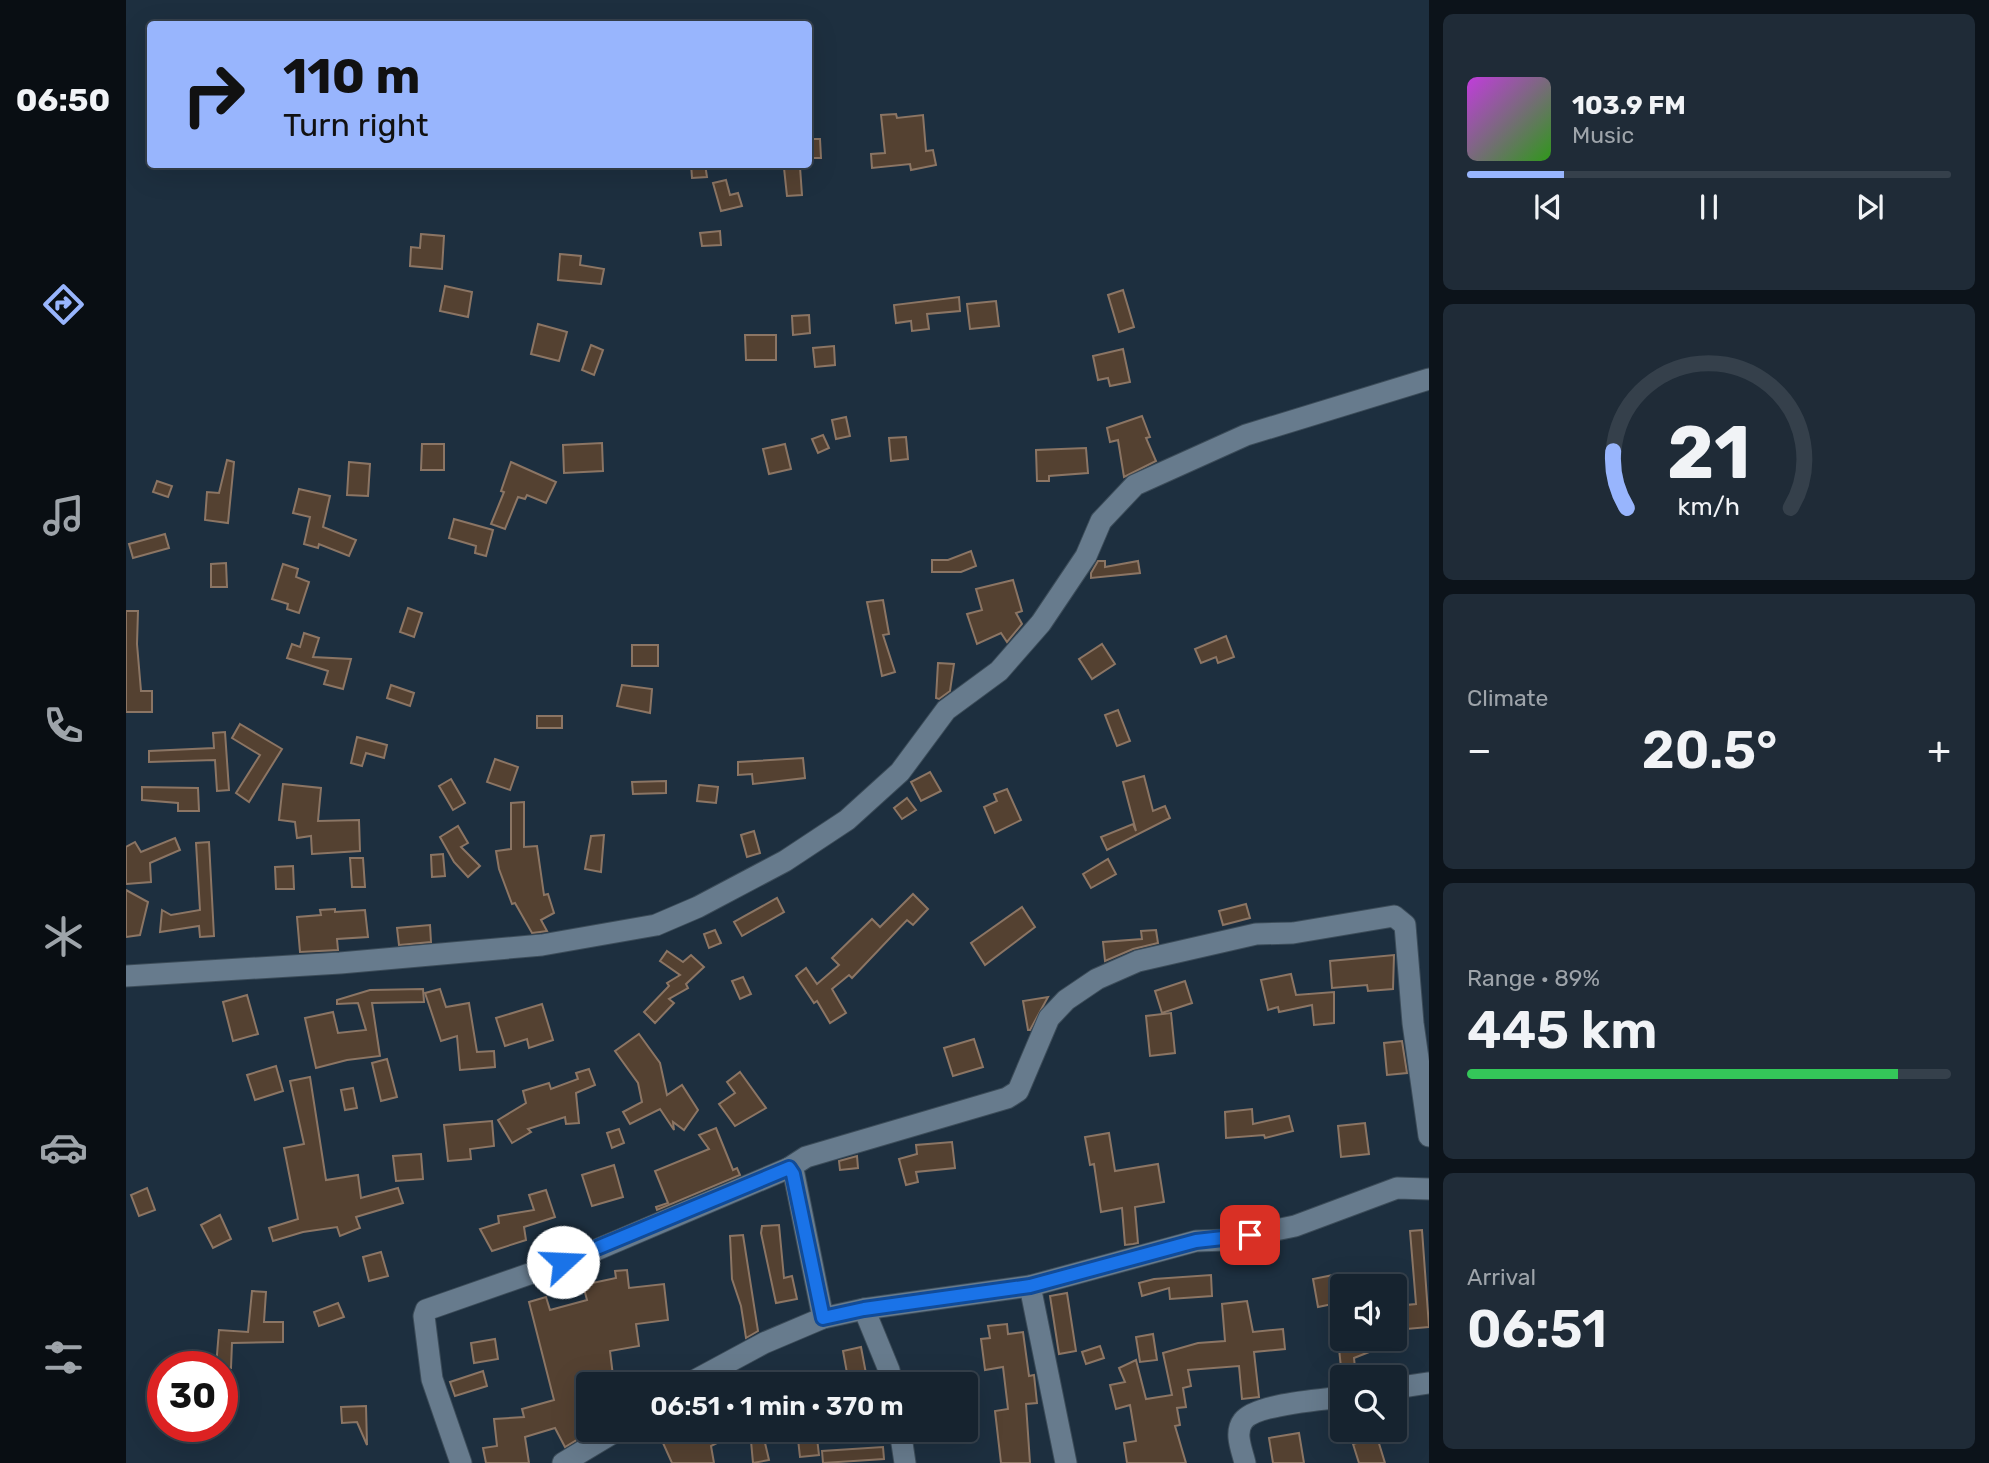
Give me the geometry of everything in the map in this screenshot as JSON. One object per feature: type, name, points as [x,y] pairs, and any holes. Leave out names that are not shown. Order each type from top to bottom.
[{"type":"street","points":[[126,976],[340,963],[542,945],[656,925],[698,907],[785,861],[847,820],[900,772],[946,710],[999,671],[1041,623],[1086,556],[1101,521],[1135,485],[1246,435],[1429,379]]},
{"type":"street","points":[[461,1463],[432,1379],[424,1316],[426,1310],[589,1253],[789,1168],[806,1157],[1007,1098],[1017,1091],[1049,1018],[1066,1000],[1097,979],[1139,961],[1256,934],[1293,933],[1394,916],[1405,925],[1413,1023],[1429,1136]]},
{"type":"street","points":[[789,1168],[793,1174],[823,1318]]},
{"type":"street","points":[[710,1372],[764,1343],[823,1318],[864,1309],[1030,1286],[1196,1241],[1227,1240],[1295,1226],[1397,1188],[1429,1189]]},
{"type":"street","points":[[1030,1286],[1066,1463]]},
{"type":"street","points":[[864,1309],[889,1372]]},
{"type":"street","points":[[1407,1386],[1429,1383]]},
{"type":"street","points":[[1245,1463],[1238,1437],[1242,1421],[1256,1411],[1330,1399]]},
{"type":"street","points":[[563,1463],[598,1442]]},
{"type":"street","points":[[902,1442],[905,1463]]},
{"type":"building","points":[[896,114],[897,118],[923,115],[926,151],[933,150],[936,165],[911,170],[910,164],[872,168],[871,154],[885,153],[881,115]]},
{"type":"building","points":[[812,139],[820,139],[821,158],[812,158]]},
{"type":"building","points":[[691,168],[706,168],[707,177],[692,178]]},
{"type":"building","points":[[784,168],[800,168],[802,195],[787,196]]},
{"type":"building","points":[[726,180],[730,195],[738,193],[742,206],[721,211],[713,183]]},
{"type":"building","points":[[720,231],[721,245],[702,246],[700,233]]},
{"type":"building","points":[[421,234],[444,236],[442,269],[410,266],[411,247],[420,248]]},
{"type":"building","points":[[560,254],[581,256],[580,265],[604,269],[601,284],[558,280]]},
{"type":"building","points":[[445,286],[472,292],[468,317],[440,311]]},
{"type":"building","points":[[1123,290],[1134,327],[1119,332],[1108,295]]},
{"type":"building","points":[[959,297],[960,311],[927,314],[929,329],[912,331],[911,321],[896,323],[894,305]]},
{"type":"building","points":[[996,301],[999,326],[970,329],[967,304]]},
{"type":"building","points":[[809,315],[810,333],[793,335],[792,316]]},
{"type":"building","points":[[538,324],[567,332],[559,361],[531,354]]},
{"type":"building","points":[[745,335],[776,335],[776,360],[746,360]]},
{"type":"building","points":[[591,345],[603,350],[594,375],[582,370]]},
{"type":"building","points":[[834,346],[835,365],[815,367],[813,348]]},
{"type":"building","points":[[1123,349],[1130,382],[1110,386],[1108,378],[1098,380],[1093,356]]},
{"type":"building","points":[[1142,416],[1150,437],[1146,438],[1156,461],[1124,477],[1118,440],[1110,442],[1107,428]]},
{"type":"building","points":[[846,417],[850,436],[836,439],[832,420]]},
{"type":"building","points":[[823,435],[829,448],[818,453],[812,439]]},
{"type":"building","points":[[906,437],[908,459],[891,461],[889,438]]},
{"type":"building","points":[[602,443],[603,471],[564,473],[563,445]]},
{"type":"building","points":[[422,444],[444,444],[444,470],[421,470]]},
{"type":"building","points":[[785,444],[791,469],[769,474],[763,449]]},
{"type":"building","points":[[1086,448],[1088,473],[1049,476],[1049,481],[1037,481],[1036,450]]},
{"type":"building","points":[[227,460],[234,462],[228,523],[205,520],[207,492],[219,493]]},
{"type":"building","points":[[349,462],[370,464],[368,496],[347,495]]},
{"type":"building","points":[[511,462],[556,482],[546,503],[527,495],[525,499],[518,497],[505,529],[491,524],[504,492],[501,491]]},
{"type":"building","points":[[157,481],[172,486],[168,497],[153,492]]},
{"type":"building","points":[[299,489],[330,496],[323,527],[356,540],[349,556],[319,544],[318,548],[304,544],[310,517],[293,513]]},
{"type":"building","points":[[454,519],[493,530],[486,556],[475,553],[476,546],[449,538]]},
{"type":"building","points":[[165,534],[169,548],[133,558],[129,544]]},
{"type":"building","points":[[971,551],[976,566],[961,572],[932,572],[932,560],[948,560]]},
{"type":"building","points":[[1098,561],[1105,561],[1105,567],[1138,561],[1140,573],[1091,578]]},
{"type":"building","points":[[226,563],[227,587],[211,587],[211,564]]},
{"type":"building","points":[[283,564],[298,569],[296,577],[309,582],[299,613],[287,609],[288,604],[272,599]]},
{"type":"building","points":[[1013,580],[1022,611],[1016,613],[1022,624],[1007,642],[1001,633],[977,644],[967,614],[982,610],[976,589]]},
{"type":"building","points":[[883,600],[889,634],[883,635],[895,672],[882,676],[867,602]]},
{"type":"building","points":[[408,608],[422,613],[414,637],[400,632]]},
{"type":"building","points":[[126,611],[138,611],[137,644],[141,691],[152,691],[152,712],[126,712]]},
{"type":"building","points":[[304,633],[319,638],[313,657],[351,659],[343,689],[324,684],[328,671],[287,658],[292,644],[300,647]]},
{"type":"building","points":[[1226,636],[1234,657],[1218,663],[1216,657],[1201,663],[1195,649]]},
{"type":"building","points":[[1102,644],[1115,664],[1092,679],[1079,659]]},
{"type":"building","points":[[632,645],[658,645],[658,666],[632,666]]},
{"type":"building","points":[[938,663],[954,664],[950,691],[939,699],[936,698]]},
{"type":"building","points":[[391,685],[414,693],[410,706],[387,698]]},
{"type":"building","points":[[622,685],[652,689],[650,713],[617,706]]},
{"type":"building","points":[[1118,710],[1130,741],[1117,746],[1105,715]]},
{"type":"building","points":[[537,716],[562,716],[562,728],[537,728]]},
{"type":"building","points":[[240,724],[282,749],[249,802],[236,793],[260,755],[232,738]]},
{"type":"building","points":[[225,732],[229,790],[217,791],[215,760],[149,762],[149,751],[214,748],[213,733]]},
{"type":"building","points":[[357,737],[387,745],[384,758],[366,753],[362,766],[351,763]]},
{"type":"building","points":[[803,758],[805,778],[753,784],[752,774],[738,775],[738,762]]},
{"type":"building","points":[[495,759],[518,767],[510,790],[487,782]]},
{"type":"building","points":[[930,772],[941,791],[921,801],[911,782]]},
{"type":"building","points":[[1144,776],[1153,811],[1165,806],[1170,818],[1107,850],[1101,837],[1133,824],[1136,831],[1123,782]]},
{"type":"building","points":[[451,779],[465,803],[453,810],[439,786]]},
{"type":"building","points":[[666,781],[666,793],[633,794],[632,782]]},
{"type":"building","points":[[283,784],[321,788],[318,821],[359,820],[360,851],[312,854],[311,836],[297,838],[295,822],[279,820]]},
{"type":"building","points":[[699,785],[718,787],[716,803],[697,801]]},
{"type":"building","points":[[142,787],[198,788],[199,811],[178,811],[178,803],[142,800]]},
{"type":"building","points":[[1007,789],[1021,820],[995,833],[984,807],[997,801],[994,794]]},
{"type":"building","points":[[907,798],[916,810],[902,819],[894,808]]},
{"type":"building","points":[[524,802],[524,847],[537,846],[544,895],[548,894],[554,913],[541,920],[547,931],[532,933],[515,903],[512,904],[499,869],[496,851],[511,849],[511,803]]},
{"type":"building","points":[[458,826],[468,843],[461,847],[480,866],[468,877],[454,862],[440,837]]},
{"type":"building","points":[[754,831],[760,853],[747,857],[741,835]]},
{"type":"building","points":[[604,835],[601,872],[585,869],[591,836]]},
{"type":"building","points":[[175,838],[180,850],[150,863],[151,882],[126,884],[126,847],[135,842],[141,852]]},
{"type":"building","points":[[209,842],[214,936],[200,937],[199,926],[160,932],[162,910],[171,915],[200,910],[196,843]]},
{"type":"building","points":[[443,854],[445,876],[432,877],[431,855]]},
{"type":"building","points":[[350,858],[363,858],[365,887],[352,887]]},
{"type":"building","points":[[1108,859],[1116,874],[1091,888],[1083,874]]},
{"type":"building","points":[[293,866],[294,889],[276,889],[275,867]]},
{"type":"building","points":[[126,890],[148,902],[140,935],[126,937]]},
{"type":"building","points":[[913,894],[928,909],[913,925],[907,920],[852,978],[849,975],[832,989],[846,1013],[830,1023],[817,1001],[814,1003],[796,976],[806,968],[817,984],[839,965],[832,958],[872,919],[880,927]]},
{"type":"building","points":[[777,898],[784,912],[742,936],[734,922]]},
{"type":"building","points":[[1246,904],[1250,918],[1223,925],[1219,911]]},
{"type":"building","points":[[1022,907],[1035,927],[985,965],[971,943]]},
{"type":"building","points":[[335,909],[335,912],[365,910],[368,937],[337,939],[338,950],[300,952],[297,917],[321,915],[320,910]]},
{"type":"building","points":[[430,925],[431,942],[399,945],[397,928]]},
{"type":"building","points":[[715,930],[721,943],[709,948],[704,934]]},
{"type":"building","points":[[1156,930],[1158,943],[1133,949],[1105,961],[1103,942],[1142,939],[1141,931]]},
{"type":"building","points":[[667,951],[683,962],[691,955],[704,967],[686,984],[688,988],[669,999],[674,1003],[655,1023],[644,1012],[669,986],[667,983],[680,975],[660,961]]},
{"type":"building","points":[[1394,955],[1393,989],[1368,991],[1367,985],[1332,988],[1330,961]]},
{"type":"building","points":[[1291,974],[1296,995],[1334,992],[1334,1023],[1314,1025],[1312,1005],[1279,1012],[1278,1007],[1268,1010],[1261,980]]},
{"type":"building","points":[[743,977],[751,994],[740,999],[732,981]]},
{"type":"building","points":[[1185,981],[1192,1003],[1162,1013],[1155,991]]},
{"type":"building","points":[[423,989],[424,1002],[372,1003],[380,1056],[347,1060],[316,1068],[305,1018],[333,1012],[338,1033],[366,1030],[358,1003],[337,1004],[337,1000],[370,990]]},
{"type":"building","points":[[440,989],[446,1007],[469,1003],[477,1052],[494,1051],[495,1067],[460,1070],[457,1036],[441,1041],[425,993]]},
{"type":"building","points":[[247,995],[258,1034],[233,1041],[223,1002]]},
{"type":"building","points":[[1048,997],[1030,1030],[1028,1030],[1023,1001]]},
{"type":"building","points":[[542,1004],[553,1040],[529,1048],[527,1039],[505,1046],[496,1018]]},
{"type":"building","points":[[1171,1013],[1175,1053],[1150,1056],[1146,1016]]},
{"type":"building","points":[[639,1034],[660,1063],[667,1095],[682,1085],[698,1110],[684,1130],[673,1122],[674,1130],[660,1109],[630,1124],[623,1112],[642,1102],[638,1083],[615,1051]]},
{"type":"building","points":[[974,1039],[983,1067],[953,1076],[944,1048]]},
{"type":"building","points":[[1402,1041],[1407,1073],[1387,1075],[1384,1043]]},
{"type":"building","points":[[387,1059],[397,1097],[381,1101],[372,1063]]},
{"type":"building","points":[[276,1066],[283,1091],[255,1100],[247,1075]]},
{"type":"building","points":[[589,1069],[595,1085],[576,1093],[579,1123],[566,1124],[565,1117],[528,1129],[531,1132],[512,1143],[498,1120],[526,1103],[523,1091],[549,1083],[551,1089],[578,1079],[576,1073]]},
{"type":"building","points":[[740,1072],[766,1108],[735,1126],[719,1104],[735,1093],[727,1082]]},
{"type":"building","points":[[310,1077],[326,1180],[358,1175],[361,1198],[398,1188],[403,1203],[356,1217],[360,1228],[340,1236],[337,1227],[303,1232],[273,1241],[269,1228],[298,1219],[284,1148],[304,1144],[290,1081]]},
{"type":"building","points":[[353,1088],[357,1108],[345,1110],[341,1090]]},
{"type":"building","points":[[1252,1109],[1253,1124],[1289,1116],[1293,1131],[1265,1138],[1264,1135],[1226,1138],[1225,1112]]},
{"type":"building","points":[[492,1121],[494,1146],[470,1149],[471,1159],[448,1161],[444,1125]]},
{"type":"building","points":[[1365,1123],[1369,1154],[1341,1157],[1338,1126]]},
{"type":"building","points":[[716,1128],[733,1170],[737,1168],[740,1175],[657,1210],[656,1207],[668,1203],[655,1171],[709,1149],[699,1135]]},
{"type":"building","points":[[619,1129],[624,1143],[612,1148],[607,1133]]},
{"type":"building","points":[[1109,1133],[1115,1171],[1158,1164],[1164,1202],[1135,1207],[1138,1243],[1125,1245],[1122,1208],[1101,1212],[1094,1164],[1090,1165],[1085,1137]]},
{"type":"building","points":[[952,1142],[955,1168],[916,1172],[918,1182],[906,1185],[899,1159],[917,1154],[916,1145]]},
{"type":"building","points":[[421,1154],[423,1179],[396,1181],[393,1156]]},
{"type":"building","points":[[857,1156],[858,1168],[840,1170],[839,1161]]},
{"type":"building","points":[[614,1165],[623,1197],[592,1206],[582,1175]]},
{"type":"building","points":[[147,1188],[155,1210],[139,1216],[131,1195]]},
{"type":"building","points":[[546,1190],[555,1217],[524,1227],[526,1240],[492,1251],[480,1229],[499,1223],[498,1216],[534,1210],[529,1195]]},
{"type":"building","points":[[220,1215],[231,1239],[213,1248],[201,1225]]},
{"type":"building","points":[[779,1225],[784,1278],[792,1276],[797,1299],[776,1303],[761,1233],[762,1226]]},
{"type":"building","points":[[1422,1230],[1429,1327],[1407,1329],[1407,1305],[1416,1304],[1410,1231]]},
{"type":"building","points":[[743,1235],[758,1331],[746,1338],[741,1306],[732,1279],[730,1236]]},
{"type":"building","points":[[381,1252],[388,1276],[369,1281],[363,1257]]},
{"type":"building","points":[[627,1270],[629,1288],[664,1284],[668,1320],[636,1324],[639,1346],[610,1351],[613,1372],[576,1372],[576,1440],[565,1447],[555,1428],[525,1437],[529,1463],[486,1463],[483,1448],[497,1446],[494,1419],[524,1417],[522,1409],[554,1400],[529,1302],[546,1297],[550,1310],[587,1300],[583,1285],[616,1278],[615,1271]]},
{"type":"building","points":[[1211,1275],[1212,1296],[1170,1299],[1169,1288],[1142,1296],[1139,1283],[1154,1279]]},
{"type":"building","points":[[1330,1276],[1330,1304],[1318,1307],[1313,1279]]},
{"type":"building","points":[[252,1291],[266,1292],[264,1322],[283,1322],[283,1342],[232,1343],[232,1351],[217,1351],[219,1330],[248,1332]]},
{"type":"building","points":[[1067,1293],[1076,1351],[1059,1354],[1050,1296]]},
{"type":"building","points":[[1247,1301],[1253,1332],[1283,1329],[1285,1349],[1254,1352],[1259,1397],[1242,1399],[1239,1366],[1188,1370],[1191,1386],[1183,1388],[1186,1407],[1177,1408],[1180,1425],[1175,1426],[1186,1463],[1127,1463],[1124,1443],[1136,1441],[1130,1405],[1116,1409],[1110,1385],[1125,1382],[1119,1368],[1136,1360],[1146,1399],[1172,1395],[1163,1353],[1198,1343],[1225,1341],[1222,1304]]},
{"type":"building","points":[[338,1303],[344,1317],[319,1326],[314,1312]]},
{"type":"building","points":[[1007,1324],[1008,1334],[1023,1332],[1029,1376],[1034,1375],[1037,1403],[1026,1404],[1030,1463],[1001,1463],[995,1411],[1008,1409],[1003,1367],[985,1370],[981,1339],[990,1338],[988,1326]]},
{"type":"building","points":[[1153,1334],[1157,1360],[1140,1362],[1136,1337]]},
{"type":"building","points":[[495,1339],[498,1359],[474,1363],[471,1343]]},
{"type":"building","points":[[1100,1346],[1104,1358],[1086,1364],[1082,1352]]},
{"type":"building","points":[[861,1347],[866,1372],[847,1372],[843,1351]]},
{"type":"building","points":[[1339,1351],[1372,1351],[1354,1358],[1355,1365],[1341,1365]]},
{"type":"building","points":[[483,1371],[487,1386],[455,1396],[450,1382]]},
{"type":"building","points":[[366,1406],[367,1445],[357,1422],[342,1423],[341,1407]]},
{"type":"building","points":[[1299,1433],[1304,1463],[1273,1463],[1269,1438]]},
{"type":"building","points":[[717,1442],[711,1446],[714,1463],[672,1463],[663,1443]]},
{"type":"building","points":[[751,1442],[765,1442],[769,1460],[753,1463]]},
{"type":"building","points":[[798,1442],[817,1442],[819,1455],[800,1457]]},
{"type":"building","points":[[1379,1442],[1385,1463],[1359,1463],[1353,1444]]},
{"type":"building","points":[[883,1447],[884,1459],[823,1463],[822,1451]]},
{"type":"route","points":[[563,1262],[789,1168],[793,1174],[823,1318],[864,1309],[1030,1286],[1196,1241],[1227,1240],[1250,1235]]}]
